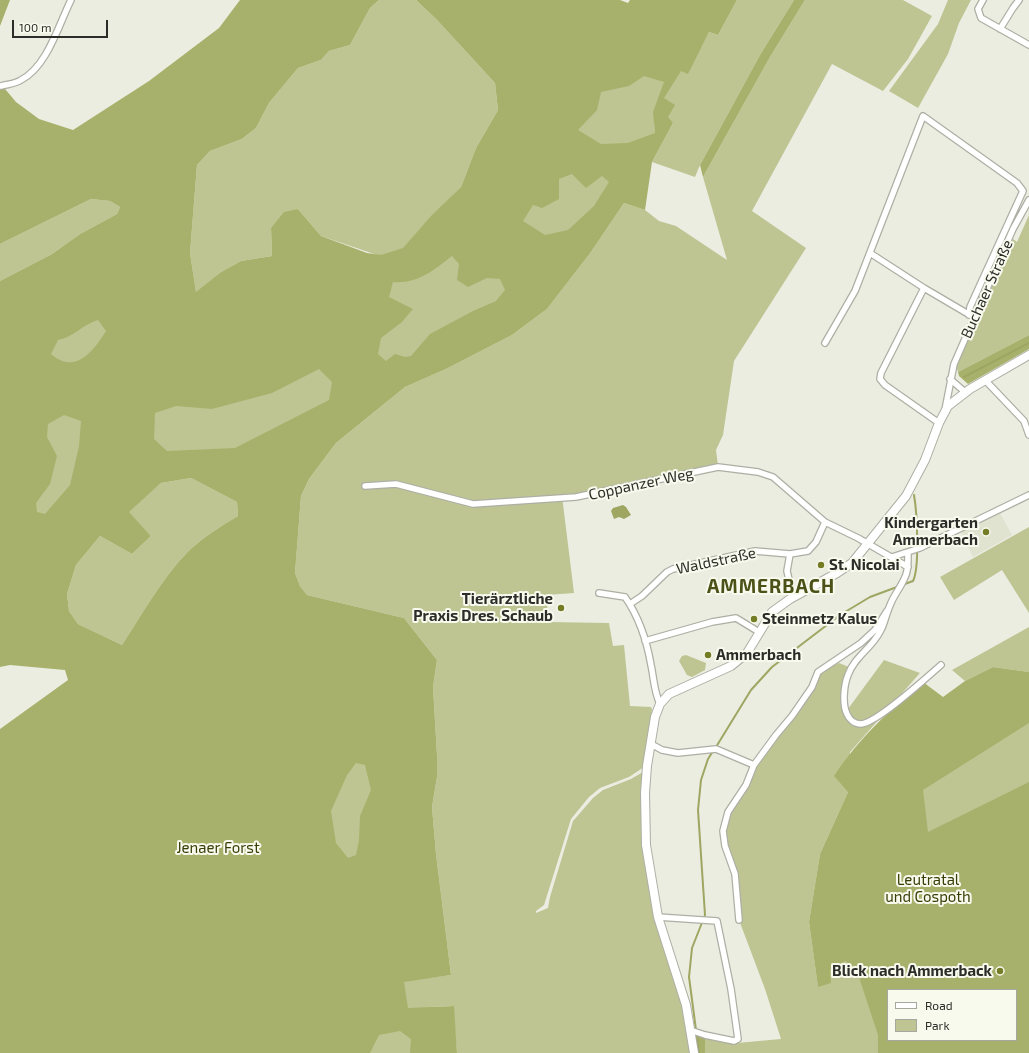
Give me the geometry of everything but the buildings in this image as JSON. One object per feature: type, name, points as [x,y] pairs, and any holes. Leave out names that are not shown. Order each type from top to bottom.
[{"type":"main road","points":[[694,1053],[686,1005],[658,917],[646,845],[644,794],[655,717],[660,704],[669,694],[731,666],[747,653],[772,612],[793,597],[847,567],[863,551],[909,491],[925,460],[944,411],[965,392],[1029,355]]},
{"type":"street","points":[[1,86],[20,81],[34,70],[56,34],[71,0]]},
{"type":"street","points":[[983,0],[978,9],[979,15],[1000,29],[1029,45]]},
{"type":"street","points":[[1000,29],[1020,0]]},
{"type":"street","name":"Buchaer Straße","points":[[870,253],[923,116],[1017,184],[1023,191],[970,307],[969,315]]},
{"type":"street","name":"Buchaer Straße","points":[[944,411],[954,364],[1014,229],[1029,200]]},
{"type":"street","points":[[825,343],[855,290],[870,253],[924,288],[975,318]]},
{"type":"street","points":[[924,288],[881,373],[880,379],[885,385],[939,423]]},
{"type":"street","points":[[950,379],[965,392]]},
{"type":"street","points":[[984,380],[1024,421],[1029,435]]},
{"type":"street","name":"Coppanzer Weg","points":[[365,486],[396,484],[473,504],[576,497],[725,467],[758,472],[772,477],[825,522],[858,538],[908,567]]},
{"type":"street","points":[[892,557],[920,548],[1029,495]]},
{"type":"street","name":"Waldstraße","points":[[630,604],[642,596],[667,572],[673,569],[755,551],[790,554],[808,551],[816,542],[825,522]]},
{"type":"street","points":[[739,920],[735,874],[725,846],[723,831],[728,812],[746,785],[754,765],[792,716],[812,687],[818,672],[861,643],[875,630],[888,611],[907,573],[910,552]]},
{"type":"street","points":[[790,554],[788,571],[793,597]]},
{"type":"street","points":[[599,593],[626,597],[630,604],[646,641],[652,666],[655,694],[660,704]]},
{"type":"street","points":[[888,611],[886,621],[880,631],[858,658],[847,676],[845,710],[849,718],[854,722],[861,724],[870,720],[889,708],[941,665]]},
{"type":"street","points":[[646,641],[712,622],[736,618],[759,632]]},
{"type":"street","points":[[651,744],[662,750],[678,753],[716,749],[754,765]]},
{"type":"street","points":[[658,917],[717,921],[738,1025],[738,1039],[734,1041],[718,1038],[690,1030]]},
{"type":"shaded area","points":[[623,505],[631,515],[624,519],[619,517],[614,519],[611,511],[613,508]]},
{"type":"shaded area","name":"Kindergarten Ammerbach","points":[[1000,513],[1012,535],[973,557],[960,530]]},
{"type":"green space","points":[[0,0],[10,0],[0,26]]},
{"type":"green space","name":"Jenaer Forst","points":[[240,0],[379,0],[370,8],[350,45],[329,51],[321,60],[298,68],[269,103],[256,128],[242,139],[210,151],[197,165],[190,253],[196,292],[221,272],[241,261],[272,256],[271,228],[284,212],[298,209],[321,236],[367,253],[381,255],[403,248],[431,216],[461,187],[476,148],[498,110],[495,83],[437,20],[416,0],[620,0],[628,3],[630,0],[737,0],[718,35],[709,32],[688,74],[681,71],[664,98],[675,105],[668,117],[673,123],[652,162],[645,210],[624,203],[591,252],[547,309],[512,335],[446,369],[405,387],[336,443],[309,479],[301,496],[295,573],[300,586],[307,595],[404,618],[437,660],[433,687],[437,777],[432,807],[436,854],[451,975],[404,982],[408,1008],[454,1006],[457,1053],[410,1053],[411,1039],[400,1031],[379,1035],[370,1053],[0,1053],[0,729],[68,680],[65,670],[10,665],[0,667],[0,281],[52,254],[80,234],[117,214],[120,207],[110,201],[91,199],[0,244],[0,83],[16,102],[39,119],[73,130],[149,81],[219,28]],"holes":[[[644,76],[664,82],[653,112],[655,133],[628,143],[601,144],[578,130],[597,110],[601,92],[629,86]],[[572,174],[586,188],[602,176],[609,182],[594,206],[568,230],[545,235],[523,221],[533,205],[542,208],[559,199],[559,179]],[[452,256],[459,264],[457,280],[468,287],[487,278],[500,279],[505,290],[496,301],[473,311],[430,334],[411,356],[405,357],[395,354],[386,361],[378,354],[381,338],[402,322],[413,309],[389,297],[393,282],[417,279],[438,267]],[[98,320],[106,331],[95,346],[83,358],[68,362],[60,360],[51,354],[58,340],[69,336],[88,324]],[[319,369],[332,382],[329,400],[235,448],[167,451],[154,439],[155,413],[176,406],[212,409],[272,393]],[[64,415],[81,421],[79,446],[70,485],[45,514],[37,512],[36,503],[50,484],[57,456],[47,437],[48,424]],[[191,478],[237,502],[238,516],[204,538],[183,557],[164,580],[122,645],[78,624],[69,611],[67,594],[76,565],[100,536],[132,554],[151,536],[129,512],[161,483]],[[356,763],[365,765],[371,790],[360,816],[359,840],[356,855],[348,858],[336,843],[331,811],[347,775]]]},
{"type":"green space","points":[[379,0],[416,0],[437,20],[495,83],[498,110],[476,148],[461,187],[418,231],[489,191],[615,29],[687,73],[709,32],[718,35],[737,0],[794,0],[760,55],[700,165],[695,177],[652,162],[673,123],[654,116],[655,133],[628,164],[524,304],[306,433],[169,466],[0,623],[0,304],[201,320],[380,256],[321,236],[298,209],[271,228],[272,256],[241,261],[221,272],[196,293],[190,253],[197,165],[210,151],[242,139],[256,128],[269,103],[298,68],[321,60],[329,51],[350,45],[370,8]]},
{"type":"green space","points":[[794,0],[805,0],[770,57],[703,177],[700,165],[760,55]]},
{"type":"green space","name":"Jenaer Forst","points":[[805,0],[903,0],[932,16],[908,59],[883,91],[832,64],[752,211],[806,248],[734,361],[723,435],[716,450],[718,466],[587,494],[562,496],[574,593],[546,595],[549,622],[609,623],[613,646],[624,645],[630,706],[651,707],[652,709],[644,767],[629,777],[600,788],[589,797],[571,819],[544,905],[536,911],[536,913],[548,908],[573,821],[593,798],[603,790],[631,779],[643,772],[643,845],[684,1005],[691,1053],[457,1053],[453,1006],[430,1007],[433,1053],[0,1053],[0,751],[309,619],[400,635],[428,978],[451,975],[436,854],[432,807],[437,777],[433,687],[437,660],[404,618],[307,595],[300,586],[295,573],[301,496],[309,479],[336,443],[405,387],[446,369],[512,335],[547,309],[591,252],[624,203],[645,210],[659,221],[676,226],[727,260],[703,177],[770,57]]},
{"type":"green space","points":[[948,0],[971,0],[959,23],[948,54],[918,108],[889,91],[938,24]]},
{"type":"green space","points":[[91,199],[110,201],[120,207],[117,214],[80,234],[52,254],[0,281],[0,244]]},
{"type":"green space","points":[[1029,215],[1029,335],[958,372],[956,366],[1013,239],[1017,242]]},
{"type":"green space","points":[[1029,335],[1029,349],[968,384],[959,376],[958,372]]},
{"type":"green space","points":[[191,478],[237,502],[238,516],[204,538],[183,557],[164,580],[122,645],[78,624],[69,611],[67,594],[76,565],[100,536],[132,554],[151,536],[128,512],[161,483]]},
{"type":"green space","points":[[1029,527],[1029,613],[1002,570],[954,600],[940,577]]},
{"type":"green space","points":[[1029,627],[1029,672],[993,667],[965,681],[952,670]]},
{"type":"green space","points":[[686,655],[706,663],[705,670],[692,677],[687,675],[679,661],[682,656]]},
{"type":"green space","points":[[884,660],[920,673],[850,752],[848,792],[820,854],[809,922],[818,986],[826,871],[1029,692],[1029,1053],[705,1053],[705,1037],[737,1043],[781,1039],[765,989],[739,920],[735,874],[724,828],[728,812],[754,765],[820,672],[839,663],[849,667],[845,713]]},
{"type":"green space","name":"Leutratal und Cospoth","points":[[993,667],[1029,672],[1029,723],[923,790],[928,832],[1029,782],[1029,1053],[878,1053],[878,1035],[857,971],[845,961],[830,970],[831,983],[818,987],[809,922],[820,854],[848,792],[834,776],[864,737],[923,682],[943,697],[965,681]]},
{"type":"green space","points":[[694,1035],[705,1037],[705,1053],[696,1053]]},
{"type":"waterway","name":"Ammerbach","points":[[964,377],[1029,343]]},
{"type":"waterway","name":"Ammerbach","points":[[716,747],[751,690],[772,667],[840,615],[870,597],[913,581],[917,564],[917,526],[914,495]]},
{"type":"waterway","name":"Ammerbach","points":[[696,1030],[689,977],[692,948],[705,915],[698,810],[701,780],[708,759],[713,751]]},
{"type":"waterway","name":"Ammerbach","points":[[697,1034],[699,1053]]},
{"type":"place","name":"Kindergarten Ammerbach","points":[[986,532]]},
{"type":"place","name":"St. Nicolai","points":[[821,565]]},
{"type":"place","name":"Tierärztliche Praxis Dres. Schaub","points":[[561,608]]},
{"type":"place","name":"Steinmetz Kalus","points":[[754,619]]},
{"type":"place","name":"Ammerbach","points":[[708,655]]},
{"type":"place","name":"Blick nach Ammerback","points":[[1000,971]]},
{"type":"district","name":"AMMERBACH","points":[[771,587]]}]
